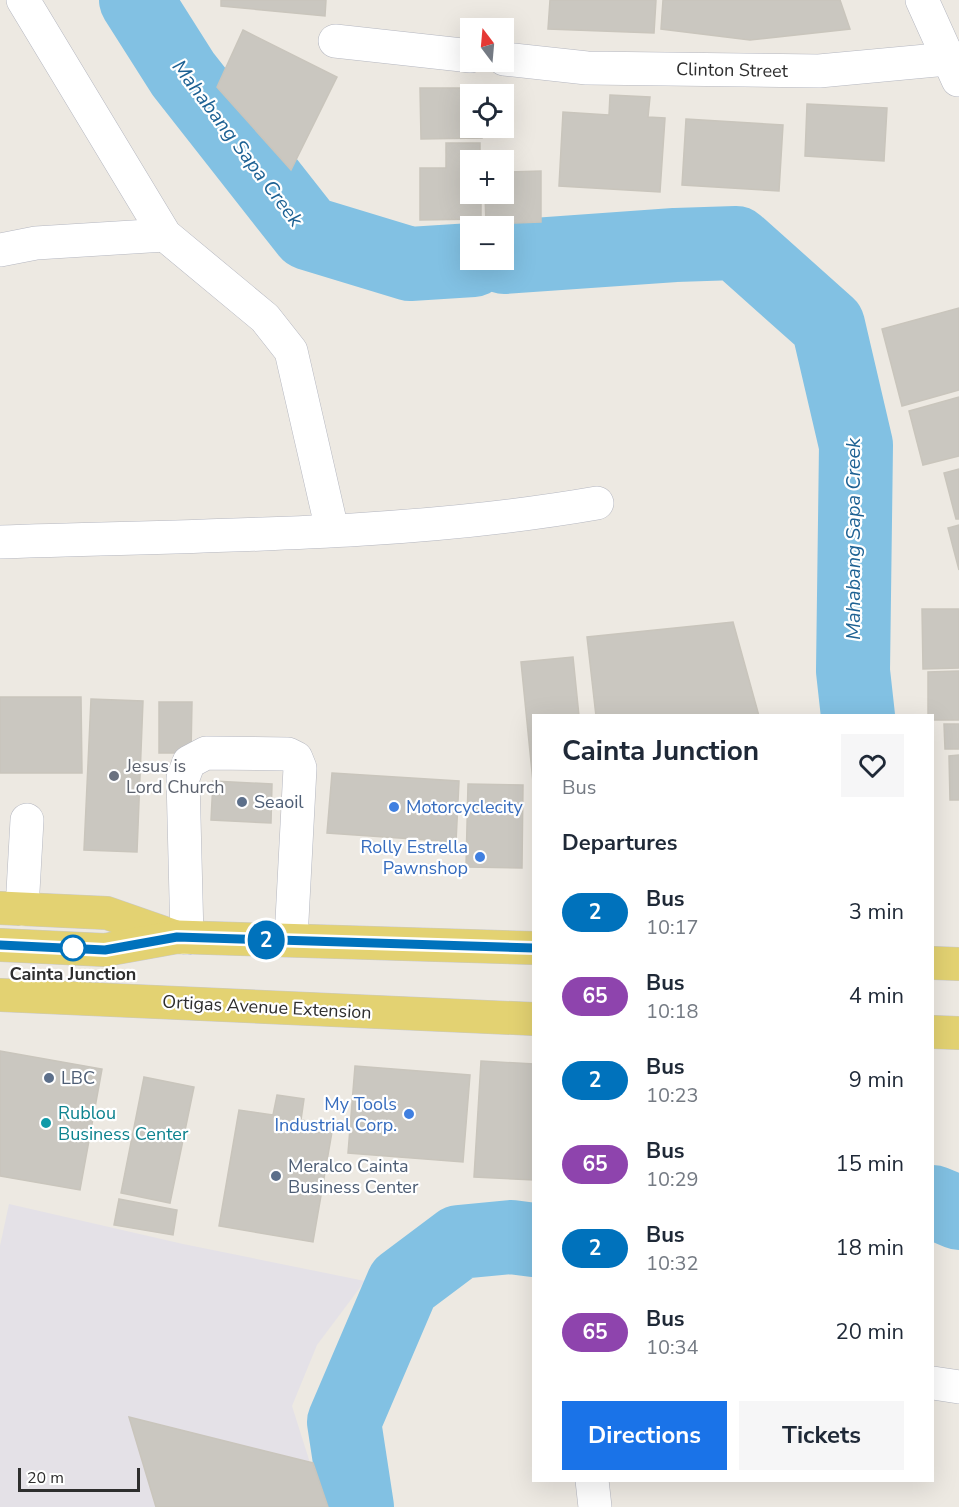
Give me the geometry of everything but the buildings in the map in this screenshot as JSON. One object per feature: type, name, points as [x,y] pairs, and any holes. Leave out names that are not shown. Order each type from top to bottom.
[{"type":"main road","points":[[11,909],[106,913],[182,938]]},
{"type":"main road","points":[[0,945],[105,950],[182,938],[291,939],[532,948]]},
{"type":"main road","points":[[934,963],[959,964]]},
{"type":"main road","name":"Ortigas Avenue Extension","points":[[0,995],[532,1019]]},
{"type":"main road","points":[[934,1032],[959,1033]]},
{"type":"street","points":[[23,0],[165,235],[266,318],[291,351],[332,530]]},
{"type":"street","points":[[922,0],[956,67]]},
{"type":"street","points":[[335,41],[460,55]]},
{"type":"street","name":"Clinton Street","points":[[514,60],[587,68],[819,71],[956,67]]},
{"type":"street","points":[[0,250],[36,243],[165,235]]},
{"type":"street","points":[[0,542],[332,530],[523,516],[597,503]]},
{"type":"street","points":[[182,938],[183,778],[189,762],[206,753],[288,754],[296,758],[300,768],[291,939]]},
{"type":"street","points":[[11,909],[27,820]]},
{"type":"street","points":[[934,1383],[959,1387]]},
{"type":"street","points":[[592,1482],[595,1507]]},
{"type":"shaded area","points":[[9,1204],[183,1244],[365,1281],[317,1345],[292,1406],[324,1507],[0,1507],[0,1246]]},
{"type":"waterway","name":"Mahabang Sapa Creek","points":[[136,0],[183,74],[308,233],[410,264],[460,261]]},
{"type":"waterway","name":"Mahabang Sapa Creek","points":[[514,256],[736,243],[828,325],[856,445],[853,671],[858,714]]},
{"type":"waterway","points":[[934,1202],[959,1213]]},
{"type":"waterway","name":"Mahabang Sapa Creek","points":[[357,1507],[344,1422],[403,1284],[459,1242],[511,1237],[532,1240]]},
{"type":"bus line","name":"2","points":[[0,945],[105,950],[177,937],[532,948]]},
{"type":"place","name":"Jesus is Lord Church","points":[[114,776]]},
{"type":"place","name":"Seaoil","points":[[242,802]]},
{"type":"place","name":"Motorcyclecity","points":[[394,807]]},
{"type":"place","name":"Rolly Estrella Pawnshop","points":[[480,857]]},
{"type":"place","name":"Cainta Junction","points":[[73,948]]},
{"type":"place","name":"LBC","points":[[49,1078]]},
{"type":"place","name":"My Tools Industrial Corp.","points":[[409,1114]]},
{"type":"place","name":"Rublou Business Center","points":[[46,1123]]},
{"type":"place","name":"Meralco Cainta Business Center","points":[[276,1176]]}]
